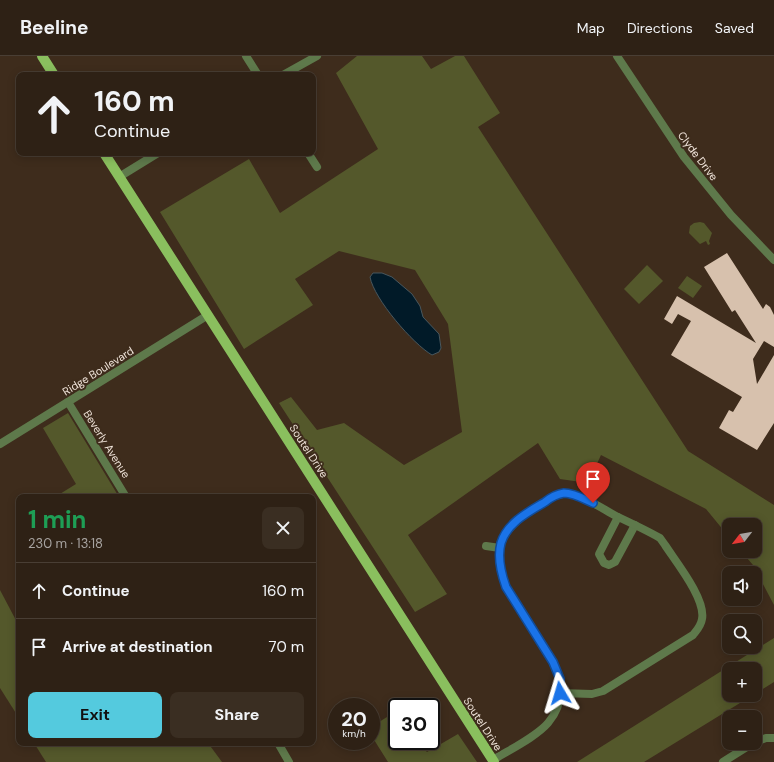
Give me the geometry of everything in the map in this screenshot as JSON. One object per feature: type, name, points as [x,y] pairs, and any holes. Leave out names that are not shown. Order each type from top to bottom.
[{"type":"main road","points":[[42,56],[52,72]]},
{"type":"main road","name":"Soutel Drive","points":[[106,156],[493,761]]},
{"type":"street","points":[[246,56],[256,72]]},
{"type":"street","points":[[288,72],[317,56]]},
{"type":"street","name":"Clyde Drive","points":[[617,56],[684,157],[731,215],[774,260]]},
{"type":"street","points":[[119,177],[153,156]]},
{"type":"street","points":[[310,156],[317,167]]},
{"type":"street","name":"Ridge Boulevard","points":[[0,444],[208,315]]},
{"type":"street","name":"Beverly Avenue","points":[[68,402],[124,494]]},
{"type":"street","points":[[493,761],[540,731],[548,722],[558,704],[560,679],[553,662],[506,587],[501,575],[499,560],[502,541],[506,532],[514,523],[539,505],[554,496],[563,493],[580,497],[660,538],[700,599],[702,620],[699,628],[693,635],[603,691],[592,694],[560,693]]},
{"type":"street","points":[[618,516],[599,554],[604,563],[608,565],[615,562],[635,525]]},
{"type":"street","points":[[486,546],[500,548]]},
{"type":"street","points":[[762,739],[774,738]]},
{"type":"street","points":[[280,746],[289,762]]},
{"type":"street","points":[[723,762],[742,750]]},
{"type":"green space","points":[[357,56],[422,56],[431,69],[455,56],[464,56],[500,113],[478,127],[688,451],[774,505],[774,605],[762,582],[762,566],[754,566],[747,558],[762,558],[762,518],[722,518],[722,528],[706,509],[601,455],[588,483],[560,479],[538,443],[408,535],[447,594],[415,612],[279,403],[291,397],[317,430],[344,423],[404,465],[462,432],[448,324],[415,270],[339,251],[295,279],[313,305],[244,349],[160,212],[249,159],[280,213],[378,149],[336,73]]},
{"type":"green space","points":[[694,223],[704,223],[712,233],[709,241],[710,244],[708,245],[706,241],[700,244],[689,233],[690,226]]},
{"type":"green space","points":[[647,265],[663,281],[639,304],[624,289]]},
{"type":"green space","points":[[687,276],[702,286],[693,298],[678,288]]},
{"type":"green space","points":[[68,413],[117,494],[60,494],[76,484],[43,428]]},
{"type":"green space","points":[[0,590],[16,620],[16,713],[0,688]]},
{"type":"green space","points":[[774,638],[774,682],[762,690],[762,662],[736,662],[749,654],[762,654],[762,646]]},
{"type":"green space","points":[[722,671],[722,702],[742,702],[729,710],[722,710],[722,714],[644,762],[577,762]]},
{"type":"green space","points":[[388,716],[388,750],[425,750],[427,752],[430,750],[440,750],[440,744],[458,734],[477,762],[388,762],[380,749],[380,721]]},
{"type":"green space","points":[[36,746],[210,746],[222,762],[46,762]]},
{"type":"water","points":[[373,273],[382,273],[392,277],[412,294],[420,306],[423,317],[439,334],[441,348],[439,352],[432,355],[415,341],[395,320],[373,286],[370,277]]},
{"type":"building","points":[[727,253],[763,309],[766,304],[770,307],[774,315],[774,347],[764,341],[753,359],[757,384],[774,355],[774,423],[757,450],[719,428],[729,410],[733,412],[742,397],[671,355],[691,321],[678,314],[672,324],[664,319],[677,296],[756,343],[735,310],[732,312],[704,267]]},
{"type":"route","points":[[560,693],[560,679],[557,670],[506,587],[501,575],[499,560],[500,548],[506,532],[514,523],[522,516],[554,496],[563,493],[572,494],[593,503]]}]
